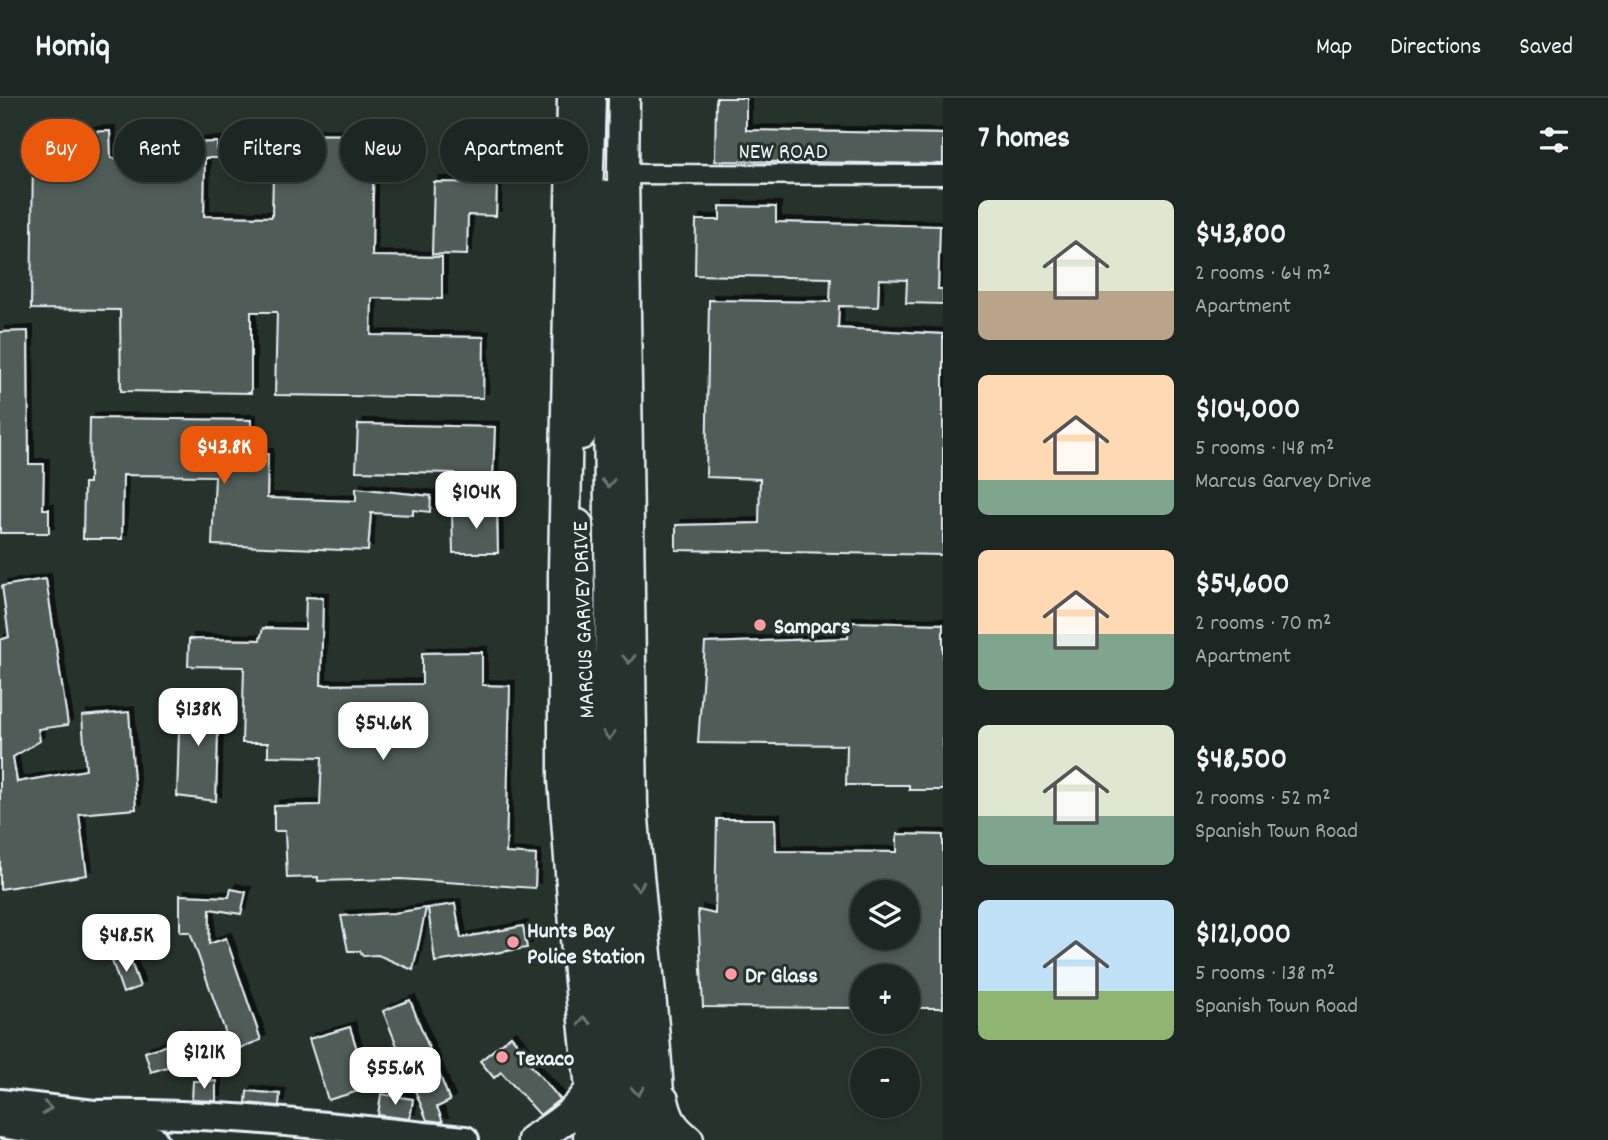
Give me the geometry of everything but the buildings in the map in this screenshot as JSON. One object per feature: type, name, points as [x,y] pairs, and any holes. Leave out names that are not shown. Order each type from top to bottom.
[{"type":"highway","name":"MARCUS GARVEY DRIVE","points":[[573,98],[564,557],[564,779],[591,1089],[589,1140]]},
{"type":"highway","name":"MARCUS GARVEY DRIVE","points":[[624,98],[632,805],[639,899],[652,998],[660,1140]]},
{"type":"highway","points":[[658,1079],[666,1117],[688,1140]]},
{"type":"highway","points":[[533,1140],[570,1114],[583,1102],[591,1089]]},
{"type":"main road","name":"MARCUS GARVEY DRIVE","points":[[591,98],[578,528],[583,688],[601,849],[615,1065],[617,1140]]},
{"type":"main road","name":"MARCUS GARVEY DRIVE","points":[[608,98],[601,849],[634,1047],[641,1140]]},
{"type":"main road","points":[[0,1103],[308,1140]]},
{"type":"main road","points":[[93,1114],[144,1112],[231,1118],[465,1140]]},
{"type":"main road","points":[[0,1124],[62,1136],[154,1140]]},
{"type":"street","name":"NEW ROAD","points":[[623,174],[943,175]]},
{"type":"place","name":"Sampars","points":[[760,625]]},
{"type":"place","name":"Hunts Bay Police Station","points":[[513,942]]},
{"type":"place","name":"Dr Glass","points":[[731,974]]},
{"type":"place","name":"Texaco","points":[[502,1057]]}]
